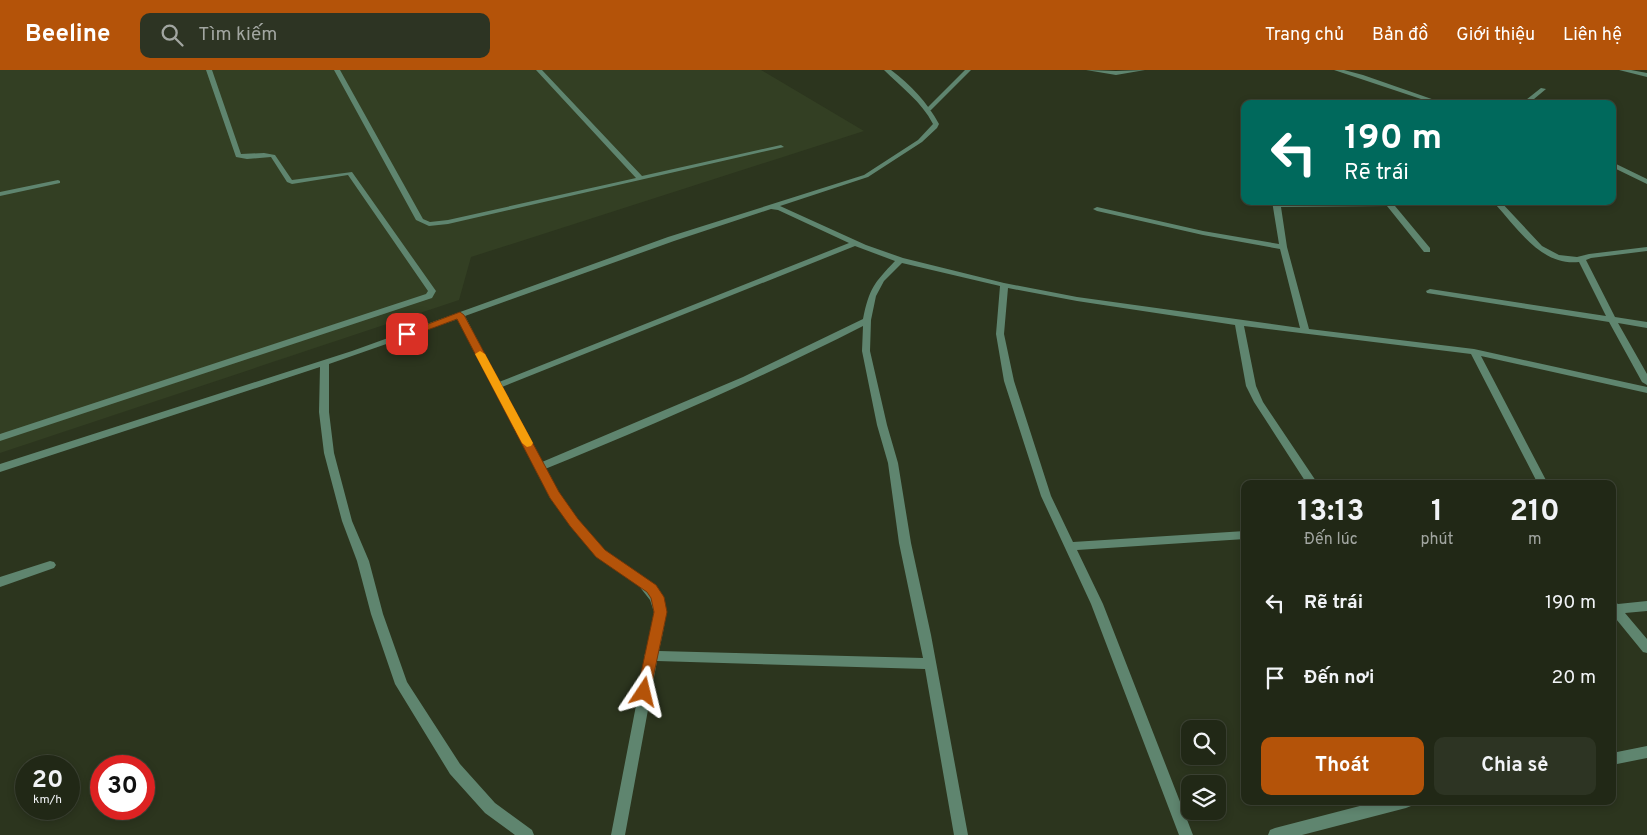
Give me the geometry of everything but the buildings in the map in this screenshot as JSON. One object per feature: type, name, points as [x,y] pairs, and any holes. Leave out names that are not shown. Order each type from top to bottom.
[{"type":"street","points":[[0,438],[429,296],[432,291],[350,173],[292,182],[289,181],[273,156],[267,154],[238,156],[209,70]]},
{"type":"street","points":[[337,70],[420,220],[429,224],[448,222],[781,147]]},
{"type":"street","points":[[539,70],[640,178]]},
{"type":"street","points":[[0,468],[325,363],[671,239],[866,176],[926,137],[936,124],[929,109],[908,86],[886,70]]},
{"type":"street","points":[[929,109],[968,70]]},
{"type":"street","points":[[1089,70],[1116,73],[1142,70]]},
{"type":"street","points":[[1337,70],[1361,76],[1431,100]]},
{"type":"street","points":[[1622,70],[1647,75]]},
{"type":"street","points":[[1529,100],[1544,89]]},
{"type":"street","points":[[1616,166],[1647,182]]},
{"type":"street","points":[[0,194],[58,182]]},
{"type":"street","points":[[1276,205],[1284,247],[1305,331]]},
{"type":"street","points":[[1391,205],[1427,250]]},
{"type":"street","points":[[1500,205],[1539,248],[1547,254],[1558,258],[1582,260],[1589,256],[1647,249]]},
{"type":"street","points":[[771,206],[780,208],[856,243],[900,260],[1004,285],[1078,299],[1239,323],[1474,352],[1647,390]]},
{"type":"street","points":[[1097,209],[1203,233],[1284,247]]},
{"type":"street","points":[[497,386],[856,243]]},
{"type":"street","points":[[900,260],[881,280],[872,296],[867,320],[866,351],[882,425],[893,462],[905,543],[925,636],[961,835]]},
{"type":"street","points":[[1582,260],[1612,320],[1647,382]]},
{"type":"street","points":[[1004,285],[1000,306],[1000,334],[1010,380],[1046,496],[1098,604],[1186,835]]},
{"type":"street","points":[[1430,291],[1647,325]]},
{"type":"street","points":[[460,315],[554,495],[601,553],[619,568],[638,578],[652,589],[657,597],[660,612],[650,656],[618,835]]},
{"type":"street","points":[[540,467],[739,383],[801,355],[867,320]]},
{"type":"street","points":[[1239,323],[1251,386],[1259,402],[1309,480]]},
{"type":"street","points":[[1474,352],[1541,480]]},
{"type":"street","points":[[325,363],[324,412],[329,453],[347,521],[363,561],[377,614],[401,684],[455,770],[490,808],[527,835]]},
{"type":"street","points":[[1071,546],[1241,535]]},
{"type":"street","points":[[0,582],[50,565]]},
{"type":"street","points":[[1616,607],[1647,606]]},
{"type":"street","points":[[1616,609],[1647,648]]},
{"type":"street","points":[[650,656],[930,664]]},
{"type":"street","points":[[1616,758],[1647,752]]},
{"type":"street","points":[[1285,834],[1391,805]]},
{"type":"shaded area","points":[[0,70],[761,70],[864,131],[471,257],[459,300],[0,453]]},
{"type":"slow traffic","points":[[480,354],[527,443]]},
{"type":"route","points":[[407,334],[460,315],[554,495],[601,553],[619,568],[638,578],[652,589],[657,597],[660,612],[644,692]]}]
